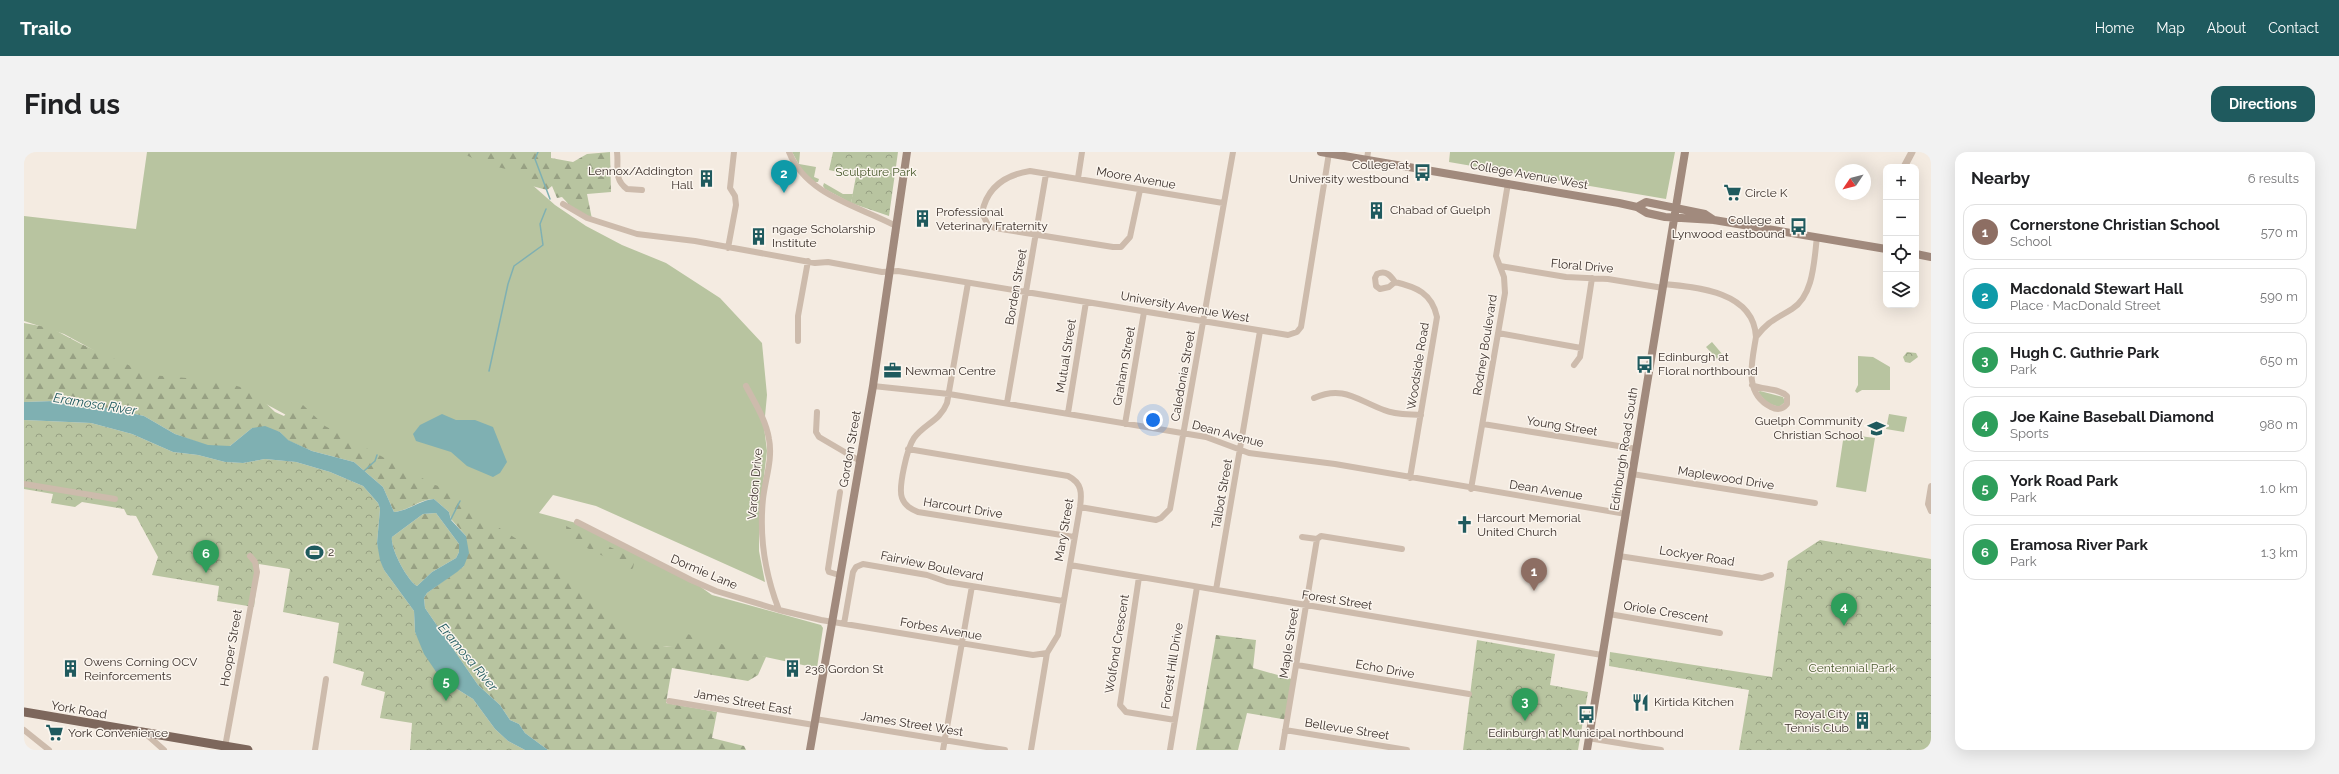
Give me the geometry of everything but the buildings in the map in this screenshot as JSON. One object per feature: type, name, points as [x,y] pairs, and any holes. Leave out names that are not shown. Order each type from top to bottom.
[{"type":"main road","name":"Gordon Street","points":[[810,750],[839,574],[873,386],[907,152]]},
{"type":"main road","name":"College Avenue West","points":[[1321,152],[1368,156],[1637,207],[1647,213],[1674,218],[1714,220]]},
{"type":"main road","name":"Edinburgh Road South","points":[[1586,750],[1685,152]]},
{"type":"main road","name":"College Avenue West","points":[[1637,207],[1646,202],[1705,214],[1714,220]]},
{"type":"main road","points":[[1714,220],[1883,248]]},
{"type":"main road","points":[[1919,255],[1931,257]]},
{"type":"main road","name":"York Road","points":[[24,712],[146,734],[248,750]]},
{"type":"street","points":[[617,152],[617,174],[620,182],[627,189],[642,190]]},
{"type":"street","points":[[728,248],[736,205],[735,196],[730,188],[734,152]]},
{"type":"street","points":[[789,152],[795,166],[808,180],[846,202],[896,226]]},
{"type":"street","points":[[1078,178],[1082,152]]},
{"type":"street","name":"Caledonia Street","points":[[1080,507],[1156,520],[1161,518],[1170,509],[1233,152]]},
{"type":"street","points":[[1906,164],[1912,152]]},
{"type":"street","name":"University Avenue West","points":[[564,204],[587,218],[637,234],[655,234],[808,261],[889,271],[895,270],[1288,336],[1297,332],[1301,327],[1329,153]]},
{"type":"street","name":"Moore Avenue","points":[[1140,190],[1130,237],[1121,247],[995,228],[988,225],[982,213],[986,198],[1002,180],[1011,175],[1030,171],[1223,203]]},
{"type":"street","name":"Borden Street","points":[[1007,404],[1046,174]]},
{"type":"street","name":"Rodney Boulevard","points":[[1471,489],[1505,293],[1504,278],[1496,256],[1508,183]]},
{"type":"street","points":[[1752,385],[1766,390],[1782,392],[1787,396],[1787,404],[1779,409],[1769,406],[1760,399],[1752,385],[1750,372],[1756,338],[1770,321],[1795,307],[1805,295],[1817,237]]},
{"type":"street","points":[[798,341],[798,316],[808,261]]},
{"type":"street","name":"Floral Drive","points":[[1500,266],[1566,277],[1592,278],[1704,289],[1732,300],[1749,315],[1754,325],[1756,338]]},
{"type":"street","points":[[1574,365],[1580,357],[1592,278]]},
{"type":"street","name":"Woodside Road","points":[[1395,282],[1411,285],[1425,294],[1435,308],[1436,317],[1410,478]]},
{"type":"street","name":"Harcourt Drive","points":[[968,283],[945,410],[939,417],[921,430],[913,439],[908,449],[900,489],[902,498],[910,509],[1074,537]]},
{"type":"street","name":"Mutual Street","points":[[1068,414],[1086,302]]},
{"type":"street","name":"Graham Street","points":[[1125,424],[1144,312]]},
{"type":"street","name":"Talbot Street","points":[[1216,590],[1260,331]]},
{"type":"street","points":[[1498,333],[1581,348]]},
{"type":"street","name":"Vardon Drive","points":[[746,386],[762,417],[769,439],[770,455],[763,501],[762,546],[768,578],[779,610]]},
{"type":"street","name":"Dean Avenue","points":[[873,386],[895,386],[949,394],[1206,437],[1241,450],[1626,514]]},
{"type":"street","points":[[1314,398],[1322,395],[1346,392],[1385,411],[1421,415]]},
{"type":"street","points":[[817,412],[816,432],[819,437],[860,461]]},
{"type":"street","name":"Young Street","points":[[1483,424],[1637,449]]},
{"type":"street","name":"Mary Street","points":[[908,449],[1068,476],[1077,480],[1080,487],[1080,507],[1058,635],[1047,653],[1031,750]]},
{"type":"street","name":"Maplewood Drive","points":[[1632,474],[1815,503]]},
{"type":"street","points":[[24,484],[115,499]]},
{"type":"street","points":[[1931,486],[1928,504],[1931,511]]},
{"type":"street","points":[[839,574],[829,572],[828,569],[840,492]]},
{"type":"street","name":"Dormie Lane","points":[[577,522],[697,583],[716,591],[779,610],[831,622]]},
{"type":"street","points":[[1302,537],[1317,539],[1321,536],[1402,549]]},
{"type":"street","name":"Maple Street","points":[[1282,750],[1317,539]]},
{"type":"street","name":"Hooper Street","points":[[225,746],[256,572],[255,562],[250,556]]},
{"type":"street","name":"Lockyer Road","points":[[1619,556],[1762,578],[1772,575]]},
{"type":"street","name":"Fairview Boulevard","points":[[844,624],[853,572],[860,564],[927,575],[972,586],[1063,601]]},
{"type":"street","name":"Forest Street","points":[[1070,565],[1602,655]]},
{"type":"street","name":"Wolfond Crescent","points":[[1139,577],[1120,705],[1126,712],[1175,720]]},
{"type":"street","points":[[943,750],[972,586]]},
{"type":"street","name":"Forest Hill Drive","points":[[1170,750],[1197,586]]},
{"type":"street","name":"Oriole Crescent","points":[[1609,614],[1720,633]]},
{"type":"street","name":"Forbes Avenue","points":[[831,622],[1033,655],[1047,653]]},
{"type":"street","name":"Echo Drive","points":[[1297,665],[1469,694]]},
{"type":"street","points":[[315,750],[326,680]]},
{"type":"street","name":"James Street East","points":[[669,701],[814,722]]},
{"type":"street","name":"James Street West","points":[[814,722],[1005,750]]},
{"type":"street","points":[[24,730],[48,750]]},
{"type":"street","name":"Bellevue Street","points":[[1285,730],[1407,750]]},
{"type":"street","points":[[146,734],[164,750]]},
{"type":"street","points":[[1588,738],[1661,750]]},
{"type":"green space","points":[[147,152],[495,152],[555,205],[586,226],[622,245],[666,263],[720,298],[762,343],[767,395],[764,427],[767,451],[759,518],[759,551],[765,582],[596,506],[553,495],[539,513],[576,523],[691,580],[712,595],[821,625],[823,628],[817,668],[705,644],[675,647],[627,645],[452,505],[242,391],[141,376],[64,334],[24,321],[24,216],[136,229]]},
{"type":"green space","points":[[466,152],[551,152],[551,158],[573,162],[587,154],[610,152],[611,192],[587,194],[592,219],[573,209],[562,197],[557,198],[552,186],[547,190],[532,186],[514,171],[485,164],[466,155]]},
{"type":"green space","points":[[792,152],[800,152],[799,164],[816,167],[814,177],[819,179],[818,182],[814,182],[803,172]]},
{"type":"green space","name":"Sculpture Park","points":[[833,152],[898,152],[889,216],[851,203],[856,176],[829,170]]},
{"type":"green space","points":[[1450,152],[1675,152],[1666,199],[1449,162]]},
{"type":"green space","points":[[824,183],[843,194],[853,194],[851,203],[825,189],[823,186]]},
{"type":"green space","points":[[24,323],[51,328],[81,344],[151,375],[221,381],[253,391],[275,412],[284,416],[288,411],[303,405],[325,426],[435,485],[456,491],[476,513],[556,564],[637,640],[667,647],[675,646],[684,633],[766,657],[758,675],[748,681],[672,668],[666,703],[717,712],[712,738],[744,746],[746,750],[548,750],[525,733],[519,724],[510,720],[500,705],[478,685],[425,608],[424,598],[427,593],[464,566],[466,536],[451,519],[449,512],[434,499],[394,512],[383,487],[354,462],[312,451],[287,440],[280,432],[252,428],[230,446],[208,446],[175,434],[144,416],[108,408],[73,406],[54,401],[24,402]]},
{"type":"green space","points":[[1712,342],[1723,355],[1718,360],[1706,347]]},
{"type":"green space","points":[[1907,352],[1916,353],[1918,357],[1910,363],[1905,362],[1903,357]]},
{"type":"green space","points":[[1858,356],[1873,357],[1890,367],[1890,390],[1862,390],[1857,393],[1855,391],[1858,385]]},
{"type":"green space","points":[[1760,391],[1783,397],[1785,402],[1779,407],[1767,403],[1758,392]]},
{"type":"green space","points":[[1889,414],[1907,417],[1904,432],[1886,429]]},
{"type":"green space","points":[[24,420],[91,423],[132,434],[173,452],[198,455],[225,462],[243,463],[265,459],[296,462],[330,472],[363,486],[378,503],[380,509],[377,543],[384,570],[414,611],[415,632],[441,679],[473,699],[495,729],[508,741],[525,750],[410,750],[412,723],[380,718],[385,692],[361,685],[364,672],[333,663],[339,623],[283,612],[290,569],[259,564],[254,607],[217,601],[219,586],[152,575],[158,557],[136,516],[127,515],[124,509],[82,502],[75,507],[51,503],[53,494],[24,489]]},
{"type":"green space","points":[[1844,434],[1875,438],[1866,492],[1836,487]]},
{"type":"green space","points":[[436,513],[459,544],[459,552],[456,558],[432,572],[417,586],[404,571],[396,556],[392,537],[423,514]]},
{"type":"green space","points":[[566,526],[635,559],[633,568],[631,570],[567,538]]},
{"type":"green space","name":"Centennial Park","points":[[1820,540],[1931,559],[1931,750],[1739,750],[1749,690],[1609,666],[1610,652],[1772,677],[1788,561]]},
{"type":"green space","points":[[1216,635],[1256,640],[1253,668],[1295,680],[1288,720],[1247,713],[1238,750],[1196,750]]},
{"type":"green space","points":[[1477,640],[1555,654],[1550,685],[1588,692],[1578,750],[1463,750]]},
{"type":"water","points":[[54,401],[73,406],[108,408],[144,416],[175,434],[208,445],[230,446],[252,428],[265,426],[280,432],[288,440],[312,451],[354,462],[383,487],[394,512],[434,499],[449,512],[451,520],[466,536],[469,553],[464,566],[427,593],[424,598],[425,608],[478,685],[500,705],[510,720],[519,724],[525,733],[548,750],[525,750],[508,741],[495,729],[473,699],[441,679],[424,654],[415,632],[414,611],[384,570],[380,560],[377,543],[380,509],[378,503],[363,486],[330,472],[296,462],[265,459],[243,463],[225,462],[198,455],[173,452],[132,434],[91,423],[24,420],[24,402]],"holes":[[[436,513],[459,544],[459,552],[456,558],[432,572],[417,586],[404,571],[396,556],[392,537],[423,514]]]},
{"type":"water","points":[[442,414],[456,420],[475,420],[493,427],[507,462],[500,473],[493,477],[467,466],[451,452],[416,441],[413,434],[420,425]]},
{"type":"waterway","points":[[538,152],[535,159],[550,199]]},
{"type":"waterway","points":[[489,371],[508,284],[514,266],[543,245],[540,224],[546,209]]},
{"type":"waterway","points":[[364,471],[375,461],[377,455]]},
{"type":"waterway","points":[[450,521],[460,501]]},
{"type":"place","name":"College at University westbound","points":[[1422,172]]},
{"type":"place","name":"Lennox/Addington Hall","points":[[706,178]]},
{"type":"place","name":"Macdonald Stewart Hall","points":[[784,193]]},
{"type":"place","name":"Circle K","points":[[1732,193]]},
{"type":"place","name":"Chabad of Guelph","points":[[1377,210]]},
{"type":"place","name":"Professional Veterinary Fraternity","points":[[923,219]]},
{"type":"place","name":"College at Lynwood eastbound","points":[[1798,227]]},
{"type":"place","name":"ngage Scholarship Institute","points":[[759,236]]},
{"type":"place","name":"Edinburgh at Floral northbound","points":[[1645,364]]},
{"type":"place","name":"Newman Centre","points":[[892,371]]},
{"type":"place","name":"Guelph Community Christian School","points":[[1876,428]]},
{"type":"place","name":"Harcourt Memorial United Church","points":[[1464,525]]},
{"type":"place","name":"2","points":[[315,552]]},
{"type":"place","name":"Eramosa River Park","points":[[206,573]]},
{"type":"place","name":"Cornerstone Christian School","points":[[1534,591]]},
{"type":"place","name":"Joe Kaine Baseball Diamond","points":[[1844,626]]},
{"type":"place","name":"Owens Corning OCV Reinforcements","points":[[71,669]]},
{"type":"place","name":"236 Gordon St","points":[[792,669]]},
{"type":"place","name":"York Road Park","points":[[446,701]]},
{"type":"place","name":"Kirtida Kitchen","points":[[1641,702]]},
{"type":"place","name":"Edinburgh at Municipal northbound","points":[[1586,714]]},
{"type":"place","name":"Hugh C. Guthrie Park","points":[[1525,721]]},
{"type":"place","name":"Royal City Tennis Club","points":[[1862,721]]},
{"type":"place","name":"York Convenience","points":[[55,733]]},
{"type":"water label","name":"Eramosa River","points":[[95,404]]},
{"type":"water label","name":"Eramosa River","points":[[468,657]]}]
